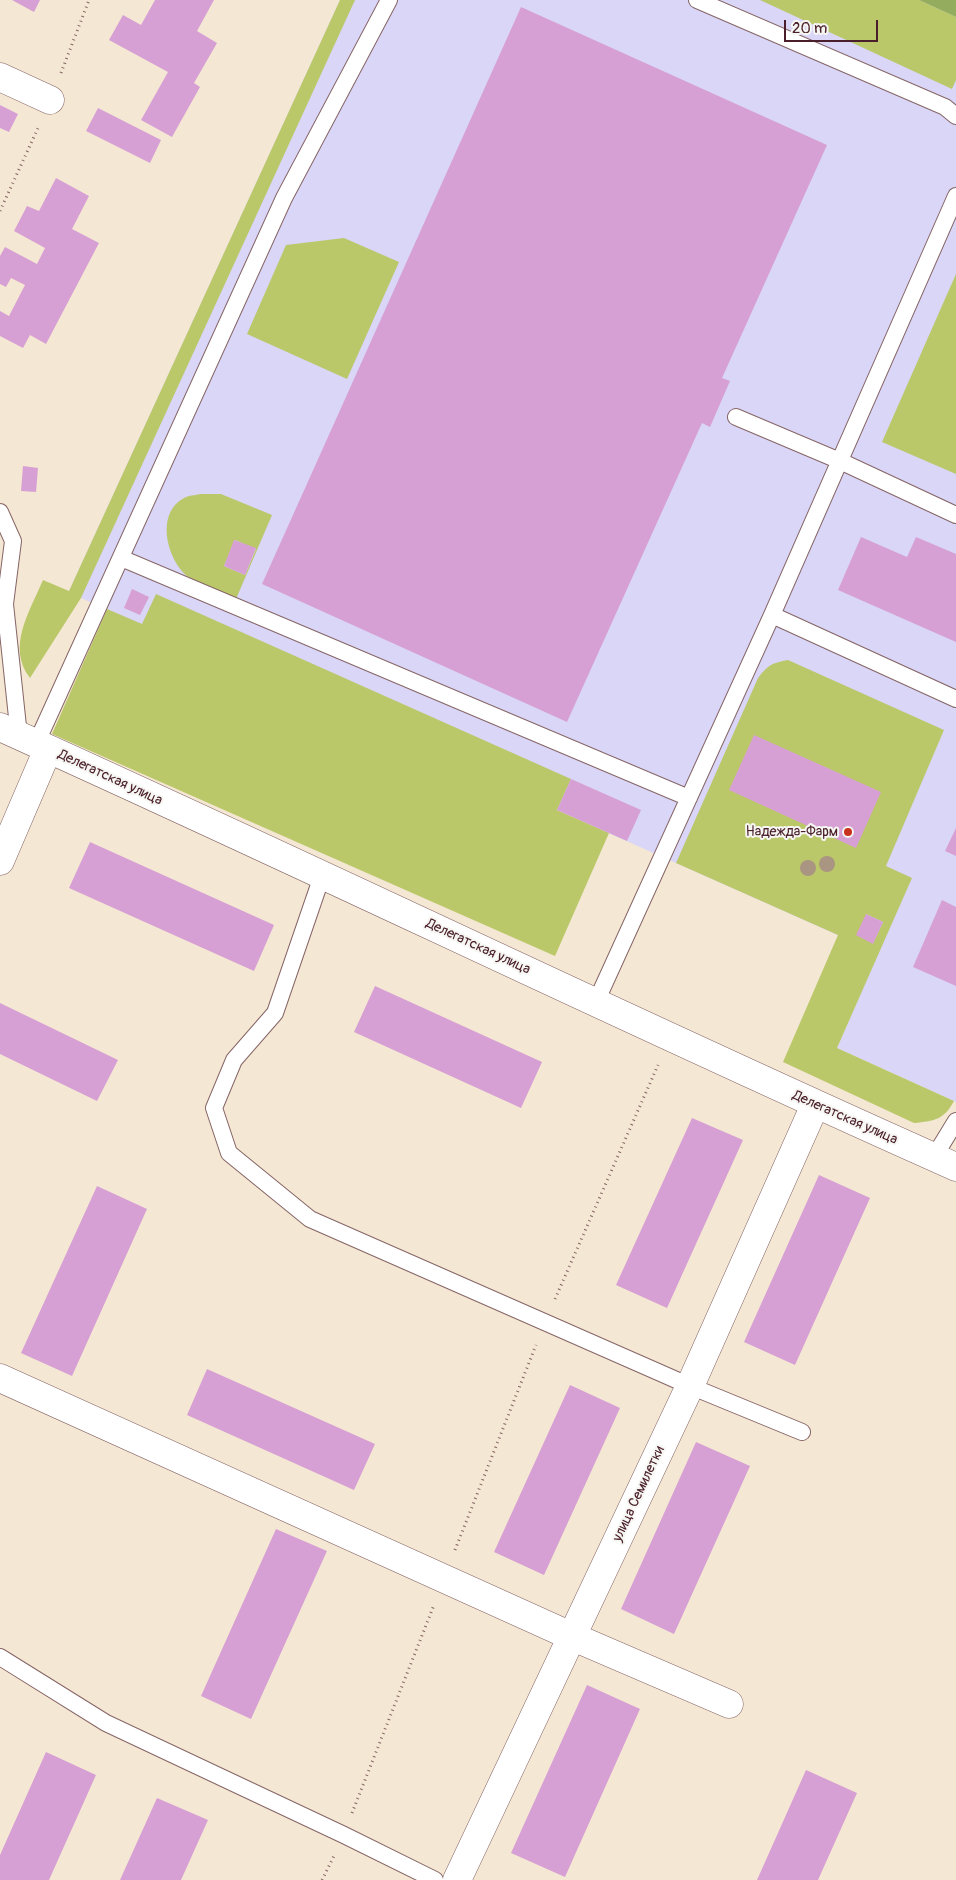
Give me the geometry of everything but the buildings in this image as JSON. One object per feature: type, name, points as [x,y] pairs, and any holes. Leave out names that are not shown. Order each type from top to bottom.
[{"type":"street","points":[[0,77],[50,100]]},
{"type":"street","points":[[0,861],[26,739]]},
{"type":"street","name":"Делегатская улица","points":[[26,739],[815,1105],[945,1162]]},
{"type":"street","name":"улица Семилетки","points":[[457,1880],[690,1386],[815,1105]]},
{"type":"street","points":[[0,1378],[571,1636],[729,1704]]},
{"type":"lane","points":[[26,739],[121,558],[284,198],[389,0]]},
{"type":"lane","points":[[698,0],[944,106],[956,116]]},
{"type":"lane","points":[[596,1002],[772,615],[956,196]]},
{"type":"lane","points":[[736,417],[840,461],[956,515]]},
{"type":"lane","points":[[0,512],[13,541],[5,604],[26,739]]},
{"type":"lane","points":[[121,558],[689,798]]},
{"type":"lane","points":[[772,615],[956,699]]},
{"type":"lane","points":[[322,876],[275,1013],[234,1060],[214,1108],[229,1153],[310,1219],[690,1386],[802,1432]]},
{"type":"lane","points":[[945,1162],[956,1121]]},
{"type":"lane","points":[[0,1657],[106,1723],[435,1880]]},
{"type":"path","points":[[552,1305],[671,1037]]},
{"type":"path","points":[[322,1880],[344,1835],[537,1341]]},
{"type":"shaded area","points":[[340,0],[919,0],[956,17],[956,1102],[837,1048],[878,953],[69,591]]},
{"type":"green space","points":[[340,0],[355,0],[81,598],[30,678],[23,666],[20,642],[27,616],[43,580],[69,591]]},
{"type":"green space","points":[[760,0],[919,0],[956,17],[956,80],[952,89]]},
{"type":"green space","points":[[919,0],[956,0],[956,17]]},
{"type":"green space","points":[[344,238],[399,262],[347,379],[247,334],[286,245]]},
{"type":"green space","points":[[956,274],[956,474],[882,442]]},
{"type":"green space","points":[[199,494],[221,494],[272,515],[236,599],[192,580],[180,568],[169,547],[167,523],[170,513],[176,504],[186,497]],"holes":[[[235,540],[256,549],[245,575],[224,566]]]},
{"type":"green space","points":[[156,594],[571,779],[557,810],[609,833],[555,956],[52,734],[107,609],[142,624]]},
{"type":"green space","points":[[788,660],[944,730],[886,866],[912,878],[837,1048],[954,1101],[942,1116],[933,1120],[914,1123],[783,1062],[838,935],[676,863],[758,678],[771,665]],"holes":[[[866,914],[883,922],[873,943]]]},
{"type":"place","name":"Надежда-Фарм","points":[[848,832]]}]
